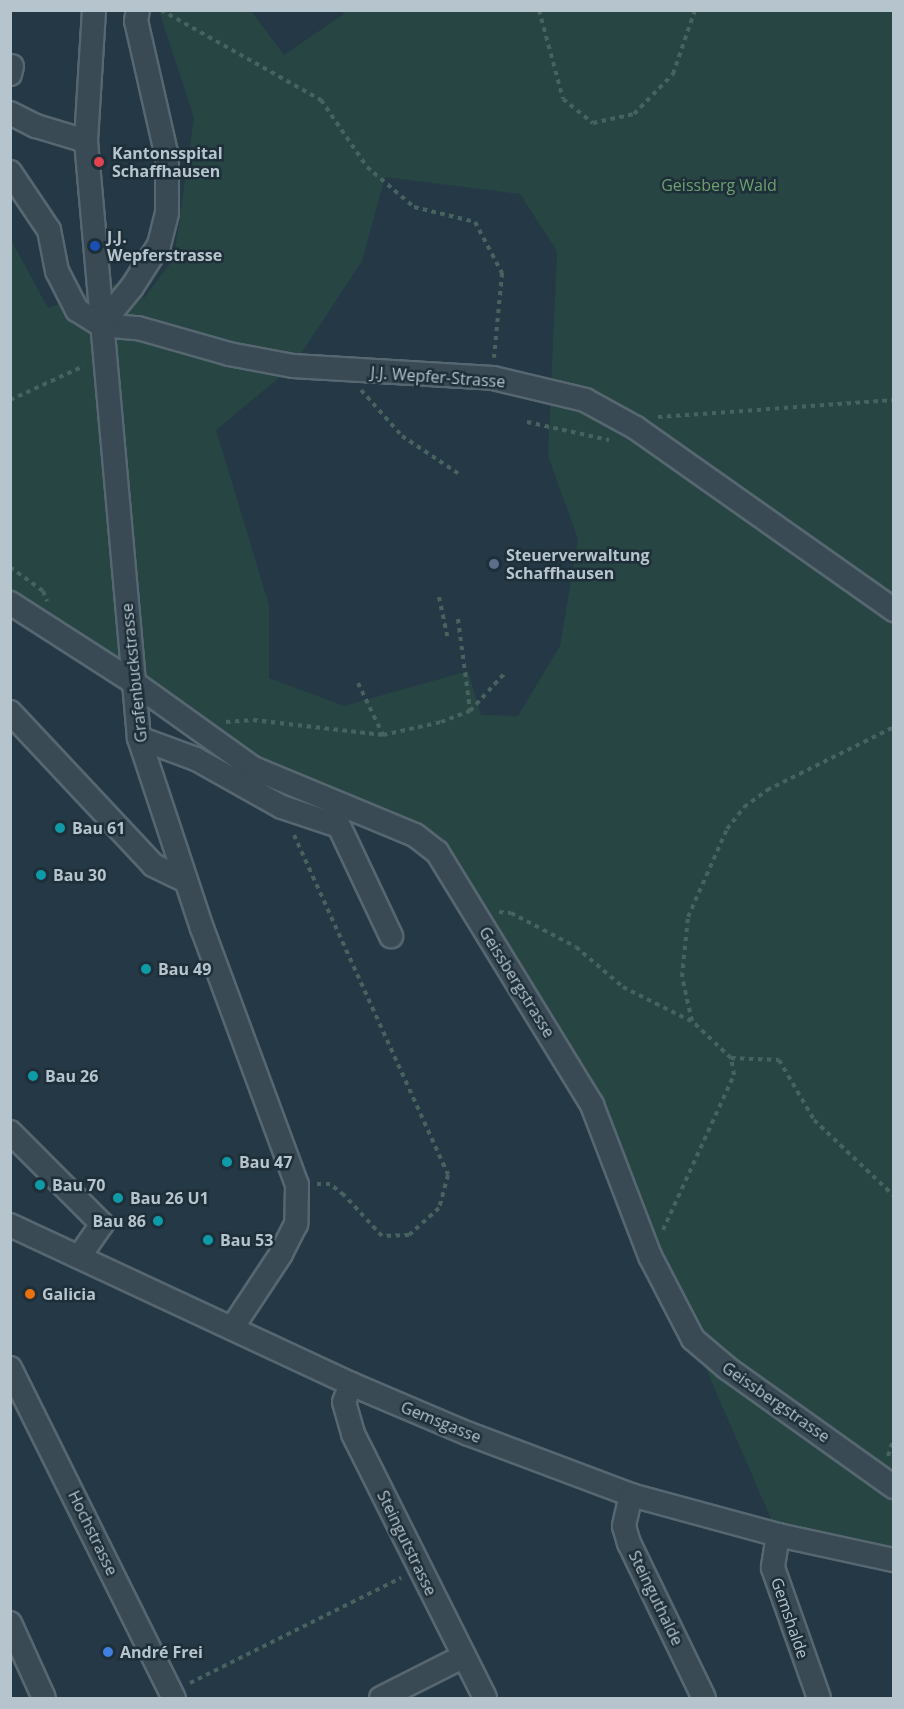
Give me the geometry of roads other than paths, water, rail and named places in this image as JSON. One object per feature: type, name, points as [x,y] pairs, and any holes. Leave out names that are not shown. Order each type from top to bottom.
[{"type":"street","name":"Grafenbuckstrasse","points":[[94,10],[86,141],[139,738],[186,881],[297,1185],[296,1224],[281,1254],[232,1328]]},
{"type":"street","points":[[10,172],[49,230],[57,271],[77,310],[101,325],[132,287],[159,245],[167,212],[167,157],[136,21],[138,10]]},
{"type":"street","points":[[10,113],[36,126],[86,141]]},
{"type":"street","name":"J.J. Wepfer-Strasse","points":[[101,325],[138,328],[229,354],[293,366],[492,378],[585,400],[636,428],[894,610]]},
{"type":"street","name":"Geissbergstrasse","points":[[10,603],[133,682],[252,768],[415,835],[437,852],[592,1105],[650,1256],[693,1339],[727,1368],[894,1487]]},
{"type":"street","points":[[10,712],[153,865],[186,881]]},
{"type":"street","points":[[139,738],[196,759],[282,807],[339,826],[391,936]]},
{"type":"street","points":[[10,1132],[102,1224],[79,1257]]},
{"type":"street","name":"Gemsgasse","points":[[10,1225],[351,1384],[631,1495],[778,1535],[894,1560]]},
{"type":"street","name":"Hochstrasse","points":[[10,1368],[172,1696]]},
{"type":"street","name":"Steingutstrasse","points":[[351,1384],[344,1402],[353,1434],[485,1698]]},
{"type":"street","name":"Steinguthalde","points":[[631,1495],[624,1526],[629,1543],[704,1698]]},
{"type":"street","name":"Gemshalde","points":[[778,1535],[773,1568],[819,1698]]},
{"type":"street","points":[[10,1623],[45,1698]]},
{"type":"street","points":[[381,1698],[464,1656]]},
{"type":"place","name":"Kantonsspital Schaffhausen","points":[[99,162]]},
{"type":"place","name":"J.J. Wepferstrasse","points":[[95,246]]},
{"type":"place","name":"Steuerverwaltung Schaffhausen","points":[[494,564]]},
{"type":"place","name":"Bau 61","points":[[60,828]]},
{"type":"place","name":"Bau 30","points":[[41,875]]},
{"type":"place","name":"Bau 49","points":[[146,969]]},
{"type":"place","name":"Bau 26","points":[[33,1076]]},
{"type":"place","name":"Bau 47","points":[[227,1162]]},
{"type":"place","name":"Bau 70","points":[[40,1185]]},
{"type":"place","name":"Bau 26 U1","points":[[118,1198]]},
{"type":"place","name":"Bau 86","points":[[158,1221]]},
{"type":"place","name":"Bau 53","points":[[208,1240]]},
{"type":"place","name":"Galicia","points":[[30,1294]]},
{"type":"place","name":"André Frei","points":[[108,1652]]},
{"type":"park label","name":"Geissberg Wald","points":[[719,185]]}]
